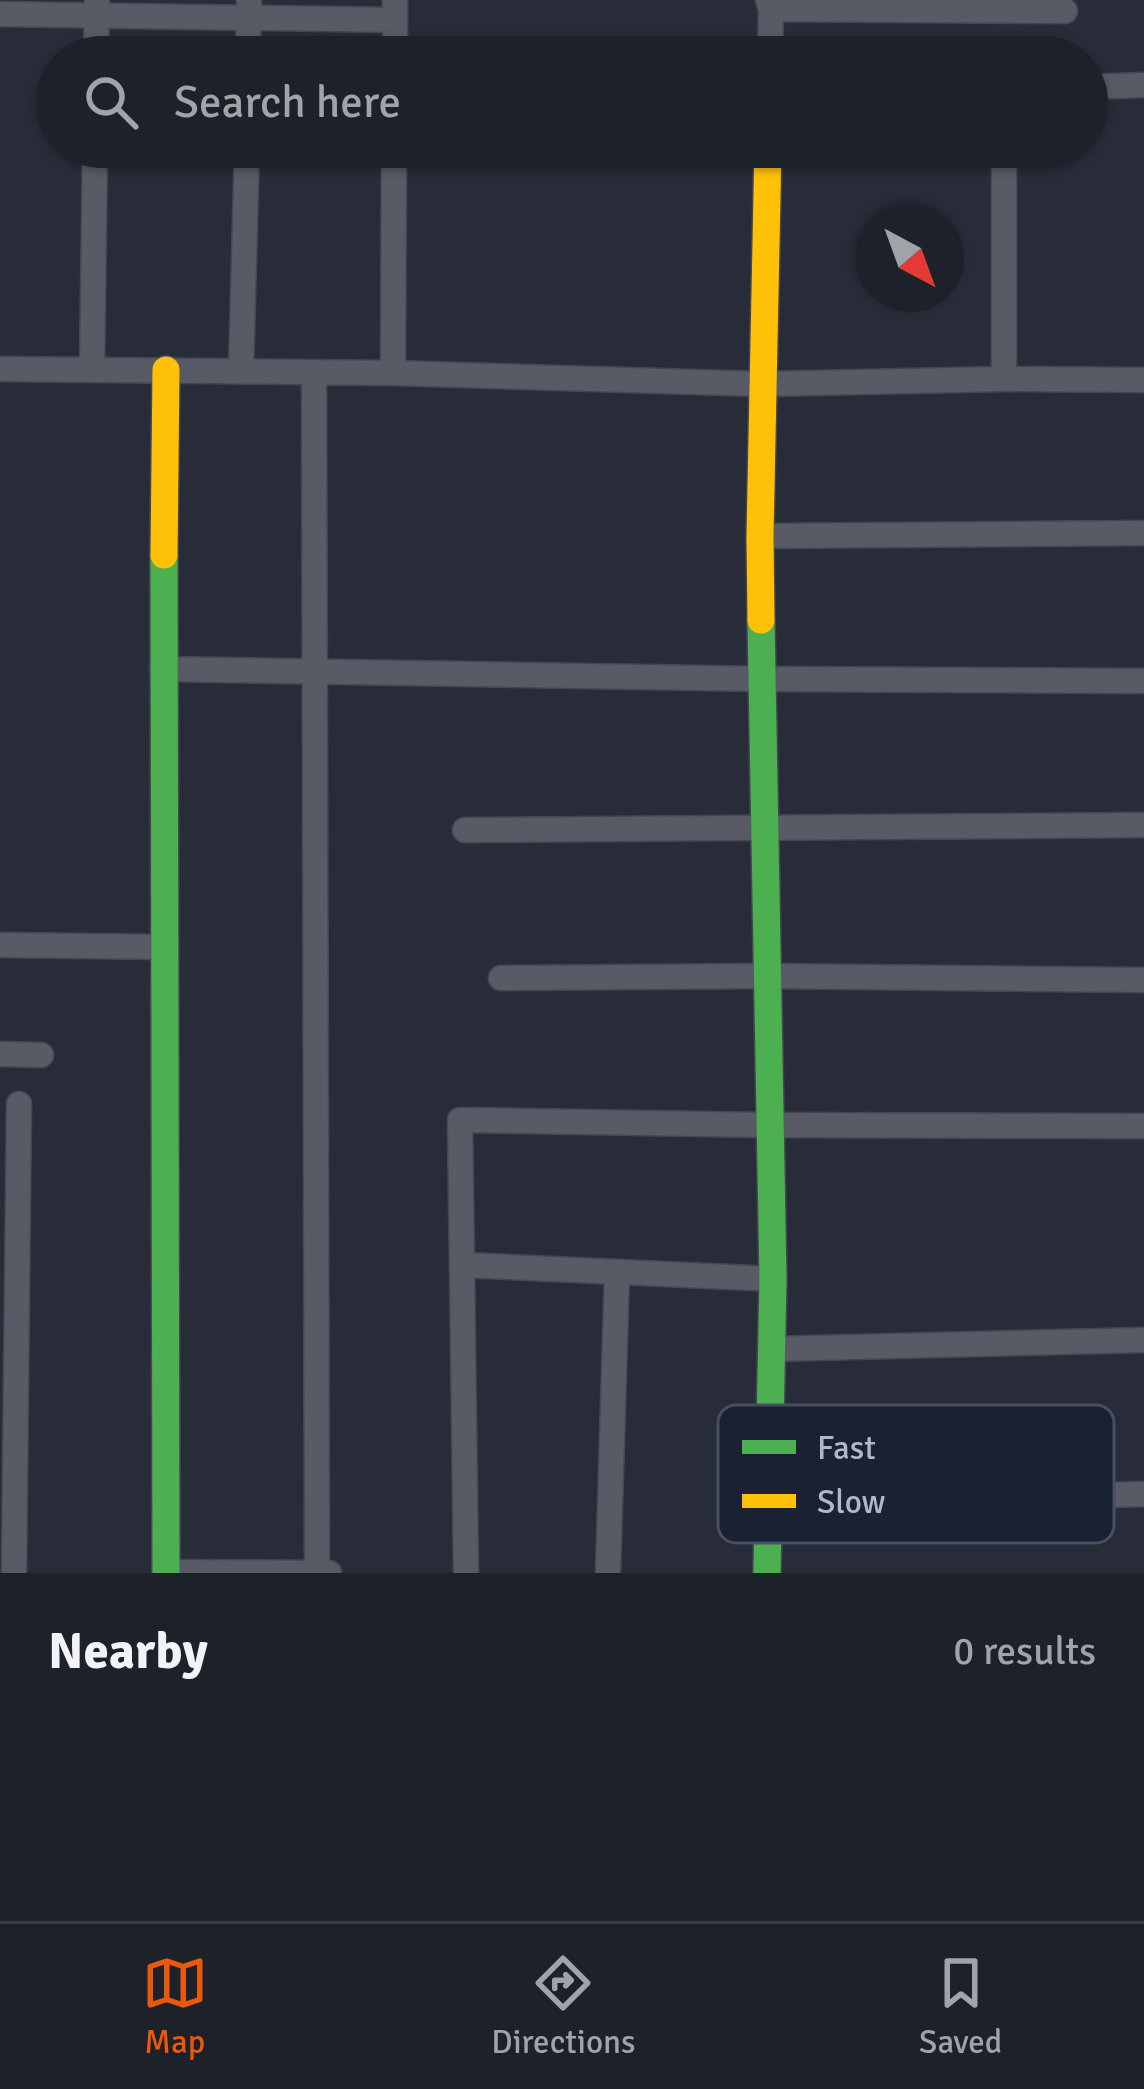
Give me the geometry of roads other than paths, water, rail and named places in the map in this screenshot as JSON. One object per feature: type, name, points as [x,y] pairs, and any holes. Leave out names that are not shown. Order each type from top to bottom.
[{"type":"street","points":[[770,36],[769,4],[1065,11]]},
{"type":"street","points":[[0,14],[97,8],[395,10]]},
{"type":"street","points":[[1108,86],[1144,86]]},
{"type":"street","points":[[92,370],[95,168]]},
{"type":"street","points":[[241,371],[247,168]]},
{"type":"street","points":[[393,373],[394,168]]},
{"type":"street","points":[[768,168],[760,536],[773,1279],[770,1405]]},
{"type":"street","points":[[1004,168],[1004,379]]},
{"type":"street","points":[[0,368],[393,373],[763,385],[1144,380]]},
{"type":"street","points":[[166,370],[162,668],[166,1572],[329,1573]]},
{"type":"street","points":[[314,373],[316,1573]]},
{"type":"street","points":[[760,536],[1144,533]]},
{"type":"street","points":[[162,668],[1144,681]]},
{"type":"street","points":[[465,830],[1144,825]]},
{"type":"street","points":[[0,945],[165,947]]},
{"type":"street","points":[[501,978],[1144,980]]},
{"type":"street","points":[[0,1054],[41,1055]]},
{"type":"street","points":[[14,1573],[20,1104]]},
{"type":"street","points":[[466,1573],[460,1120],[1144,1126]]},
{"type":"street","points":[[464,1265],[773,1279]]},
{"type":"street","points":[[608,1573],[617,1272]]},
{"type":"street","points":[[771,1349],[1144,1340]]},
{"type":"street","points":[[1114,1496],[1144,1495]]},
{"type":"street","points":[[767,1573],[768,1543]]}]
